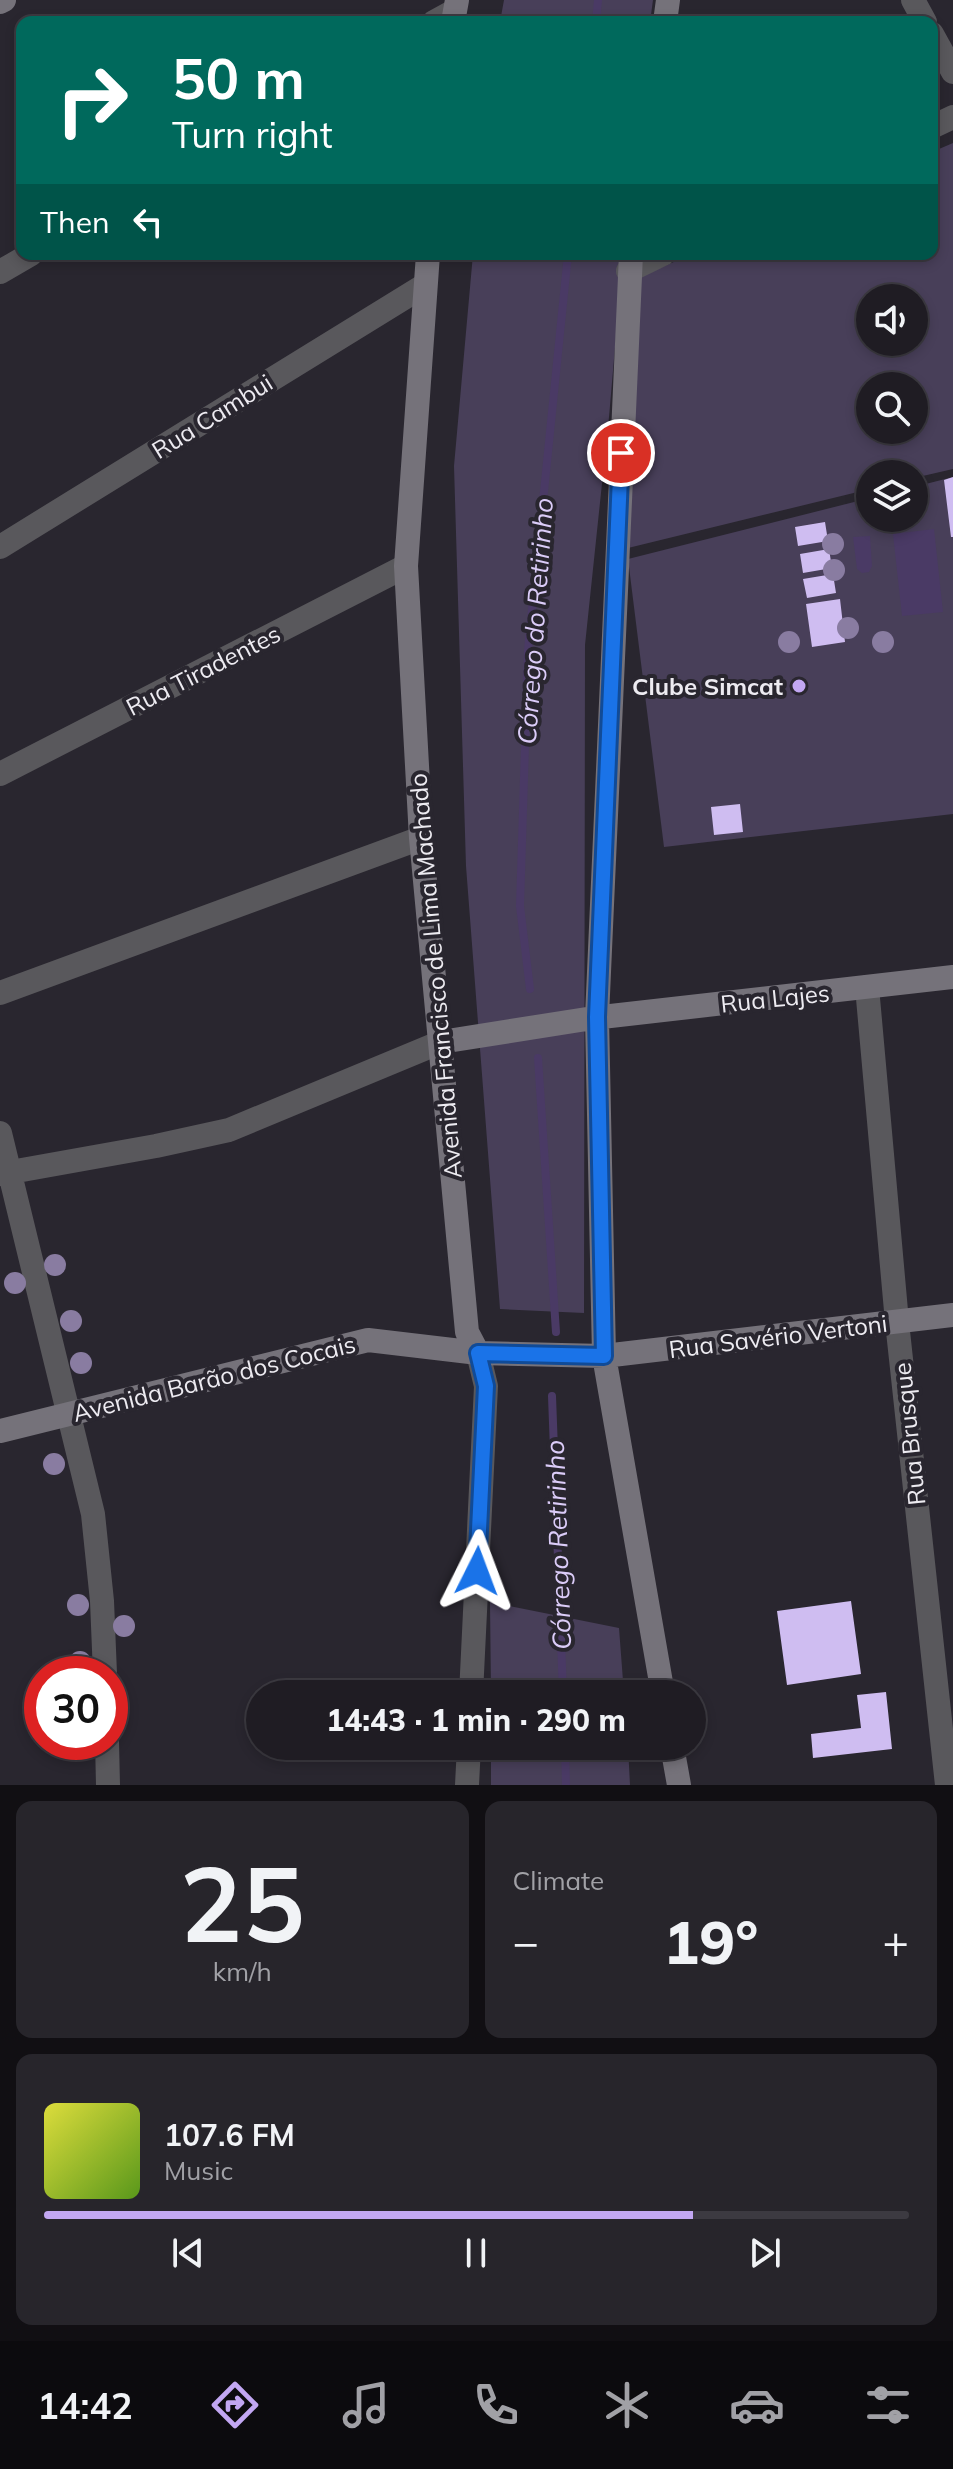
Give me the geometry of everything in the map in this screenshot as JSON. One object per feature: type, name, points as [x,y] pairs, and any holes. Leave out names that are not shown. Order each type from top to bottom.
[{"type":"main road","name":"Avenida Francisco de Lima Machado","points":[[427,260],[406,566],[421,838],[467,1332],[478,1353]]},
{"type":"main road","points":[[629,262],[597,1017],[604,1356],[661,1680]]},
{"type":"main road","name":"Rua Lajes","points":[[441,1042],[597,1017],[953,977]]},
{"type":"main road","name":"Rua Savério Vertoni","points":[[478,1353],[604,1356],[953,1315]]},
{"type":"main road","name":"Avenida Barão dos Cocais","points":[[0,1431],[368,1340],[478,1353]]},
{"type":"main road","points":[[675,1760],[679,1785]]},
{"type":"street","points":[[938,45],[953,72]]},
{"type":"street","points":[[0,272],[21,260]]},
{"type":"street","name":"Rua Cambui","points":[[0,547],[425,285]]},
{"type":"street","name":"Rua Tiradentes","points":[[0,774],[406,566]]},
{"type":"street","points":[[0,993],[421,838]]},
{"type":"street","name":"Rua Brusque","points":[[867,987],[897,1322],[947,1785]]},
{"type":"street","points":[[5,1172],[229,1130],[441,1042]]},
{"type":"street","points":[[0,1133],[5,1172],[70,1414],[93,1514],[104,1656]]},
{"type":"street","name":"Avenida Francisco de Lima Machado","points":[[472,1680],[486,1386],[478,1353]]},
{"type":"street","points":[[107,1760],[108,1785]]},
{"type":"street","points":[[467,1785],[468,1760]]},
{"type":"shaded area","points":[[504,0],[653,0],[651,16],[501,16]]},
{"type":"shaded area","points":[[953,143],[953,469],[928,475],[928,460],[856,460],[856,492],[628,548],[637,278],[678,260],[938,260],[938,149]]},
{"type":"shaded area","points":[[472,260],[622,260],[585,645],[584,1313],[500,1309],[466,866],[454,466]]},
{"type":"shaded area","name":"Clube Simcat","points":[[953,477],[953,814],[664,847],[628,559],[856,502],[856,532],[928,532],[928,483]]},
{"type":"shaded area","points":[[934,529],[943,612],[902,616],[893,534]]},
{"type":"shaded area","points":[[870,536],[872,566],[869,572],[862,573],[857,569],[853,537]]},
{"type":"shaded area","points":[[490,1602],[619,1628],[623,1680],[491,1680]]},
{"type":"shaded area","points":[[491,1760],[629,1760],[630,1785],[491,1785]]},
{"type":"building","points":[[953,477],[953,537],[951,537],[944,480]]},
{"type":"building","points":[[825,522],[828,541],[798,546],[795,527]]},
{"type":"building","points":[[829,549],[832,568],[803,573],[800,554]]},
{"type":"building","points":[[833,574],[836,593],[807,598],[803,579]]},
{"type":"building","points":[[840,599],[845,642],[812,647],[806,604]]},
{"type":"building","points":[[740,804],[743,832],[714,835],[711,807]]},
{"type":"building","points":[[851,1601],[861,1674],[787,1685],[777,1611]]},
{"type":"building","points":[[886,1692],[892,1749],[813,1758],[811,1734],[861,1728],[857,1695]]},
{"type":"waterway","name":"Córrego do Retirinho","points":[[597,16],[598,0]]},
{"type":"waterway","name":"Córrego do Retirinho","points":[[530,989],[520,906],[528,650],[567,260]]},
{"type":"waterway","points":[[538,1058],[556,1332]]},
{"type":"waterway","name":"Córrego Retirinho","points":[[552,1396],[562,1680]]},
{"type":"waterway","name":"Córrego Retirinho","points":[[565,1760],[566,1785]]},
{"type":"place","name":"Clube Simcat","points":[[799,686]]},
{"type":"route","points":[[477,1571],[486,1386],[478,1353],[604,1356],[597,1017],[621,453]]}]
